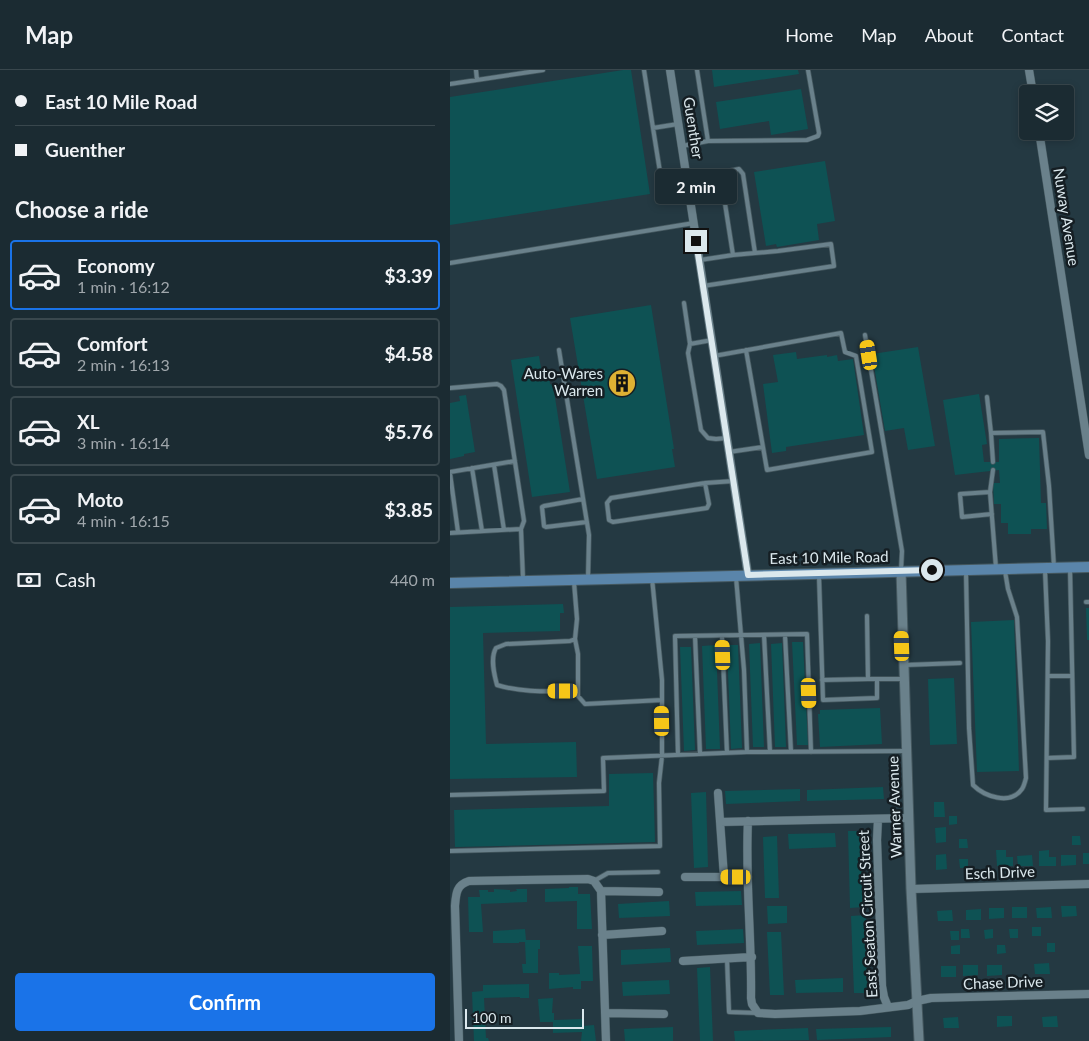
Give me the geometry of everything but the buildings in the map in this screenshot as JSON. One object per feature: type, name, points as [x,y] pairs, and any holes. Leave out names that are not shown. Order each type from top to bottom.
[{"type":"main road","name":"East 10 Mile Road","points":[[450,583],[1089,566]]},
{"type":"street","name":"Guenther","points":[[670,70],[748,575]]},
{"type":"street","points":[[1029,70],[1032,85]]},
{"type":"street","name":"Nuway Avenue","points":[[1040,140],[1089,455]]},
{"type":"street","name":"Warner Avenue","points":[[900,571],[911,889],[919,1041]]},
{"type":"street","points":[[718,793],[724,877]]},
{"type":"street","points":[[720,822],[909,818]]},
{"type":"street","name":"East Seaton Circuit Street","points":[[878,819],[876,840],[882,986],[888,1007]]},
{"type":"street","points":[[748,821],[748,877],[752,957],[751,998],[756,1011]]},
{"type":"street","points":[[685,877],[748,877]]},
{"type":"street","points":[[459,1041],[455,906],[458,887],[469,881],[566,878],[588,878],[594,882],[600,891],[606,1041]]},
{"type":"street","name":"Esch Drive","points":[[911,889],[1089,884]]},
{"type":"street","points":[[600,891],[659,892]]},
{"type":"street","points":[[602,935],[662,931]]},
{"type":"street","points":[[683,961],[752,957]]},
{"type":"street","name":"Chase Drive","points":[[756,1011],[775,1014],[860,1011],[908,1005],[931,998],[1089,994]]},
{"type":"street","points":[[605,1013],[664,1014]]},
{"type":"lane","points":[[476,70],[478,80]]},
{"type":"lane","points":[[450,84],[543,70]]},
{"type":"lane","points":[[644,70],[664,197]]},
{"type":"lane","points":[[697,70],[708,142]]},
{"type":"lane","points":[[682,146],[708,142],[807,140],[818,136],[808,70]]},
{"type":"lane","points":[[654,128],[678,124]]},
{"type":"lane","points":[[733,255],[721,178],[724,172],[739,170],[743,174],[755,252]]},
{"type":"lane","points":[[450,263],[694,223]]},
{"type":"lane","points":[[699,260],[755,252],[778,252],[831,244],[834,266],[703,286]]},
{"type":"lane","points":[[684,303],[690,344],[688,352],[701,430],[708,438],[727,438]]},
{"type":"lane","points":[[714,356],[746,350],[841,333],[845,352],[856,356],[872,452],[767,470],[746,350]]},
{"type":"lane","points":[[865,335],[902,551],[900,571]]},
{"type":"lane","points":[[690,344],[712,340]]},
{"type":"lane","points":[[559,350],[589,535],[588,579]]},
{"type":"lane","points":[[450,388],[497,384],[504,390],[524,521],[521,530],[523,581]]},
{"type":"lane","points":[[987,397],[993,462]]},
{"type":"lane","points":[[991,433],[1043,432],[1049,486],[1046,810],[1083,809]]},
{"type":"lane","points":[[729,452],[762,447]]},
{"type":"lane","points":[[458,532],[450,472],[515,461]]},
{"type":"lane","points":[[494,464],[504,530]]},
{"type":"lane","points":[[472,468],[482,531]]},
{"type":"lane","points":[[966,570],[969,728],[973,785],[980,792],[991,797],[1006,798],[1016,795],[1023,789],[1026,778],[1017,617],[1000,569],[990,492],[992,470]]},
{"type":"lane","points":[[705,484],[709,504],[707,508],[613,522],[609,520],[607,503],[611,498],[705,484],[734,481]]},
{"type":"lane","points":[[990,492],[960,494],[962,517],[992,514]]},
{"type":"lane","points":[[583,499],[544,506],[542,507],[542,513],[544,526],[546,527],[586,522]]},
{"type":"lane","points":[[450,533],[521,530]]},
{"type":"lane","points":[[1047,758],[1074,757],[1070,567]]},
{"type":"lane","points":[[819,574],[823,700],[876,698],[877,678]]},
{"type":"lane","points":[[736,575],[742,636],[747,752]]},
{"type":"lane","points":[[450,851],[660,846],[659,783],[662,756],[662,680],[652,578]]},
{"type":"lane","points":[[574,580],[577,619],[575,639],[578,654],[578,696],[585,704],[662,700]]},
{"type":"lane","points":[[866,616],[868,679]]},
{"type":"lane","points":[[785,634],[790,752]]},
{"type":"lane","points":[[678,755],[675,636],[807,634],[811,752]]},
{"type":"lane","points":[[764,635],[770,752]]},
{"type":"lane","points":[[695,636],[700,754]]},
{"type":"lane","points":[[722,636],[726,753]]},
{"type":"lane","points":[[575,639],[570,641],[506,644],[496,648],[494,652],[494,673],[497,685],[510,689],[578,691]]},
{"type":"lane","points":[[903,665],[960,663]]},
{"type":"lane","points":[[1048,676],[1072,676]]},
{"type":"lane","points":[[822,680],[904,679]]},
{"type":"lane","points":[[450,795],[604,791],[603,758],[747,752],[906,750]]},
{"type":"lane","points":[[594,882],[608,873],[658,872]]},
{"type":"lane","points":[[727,959],[730,1012],[756,1011]]},
{"type":"place","name":"Auto-Wares Warren","points":[[622,383]]},
{"type":"route","points":[[696,241],[748,575],[932,570]]}]
